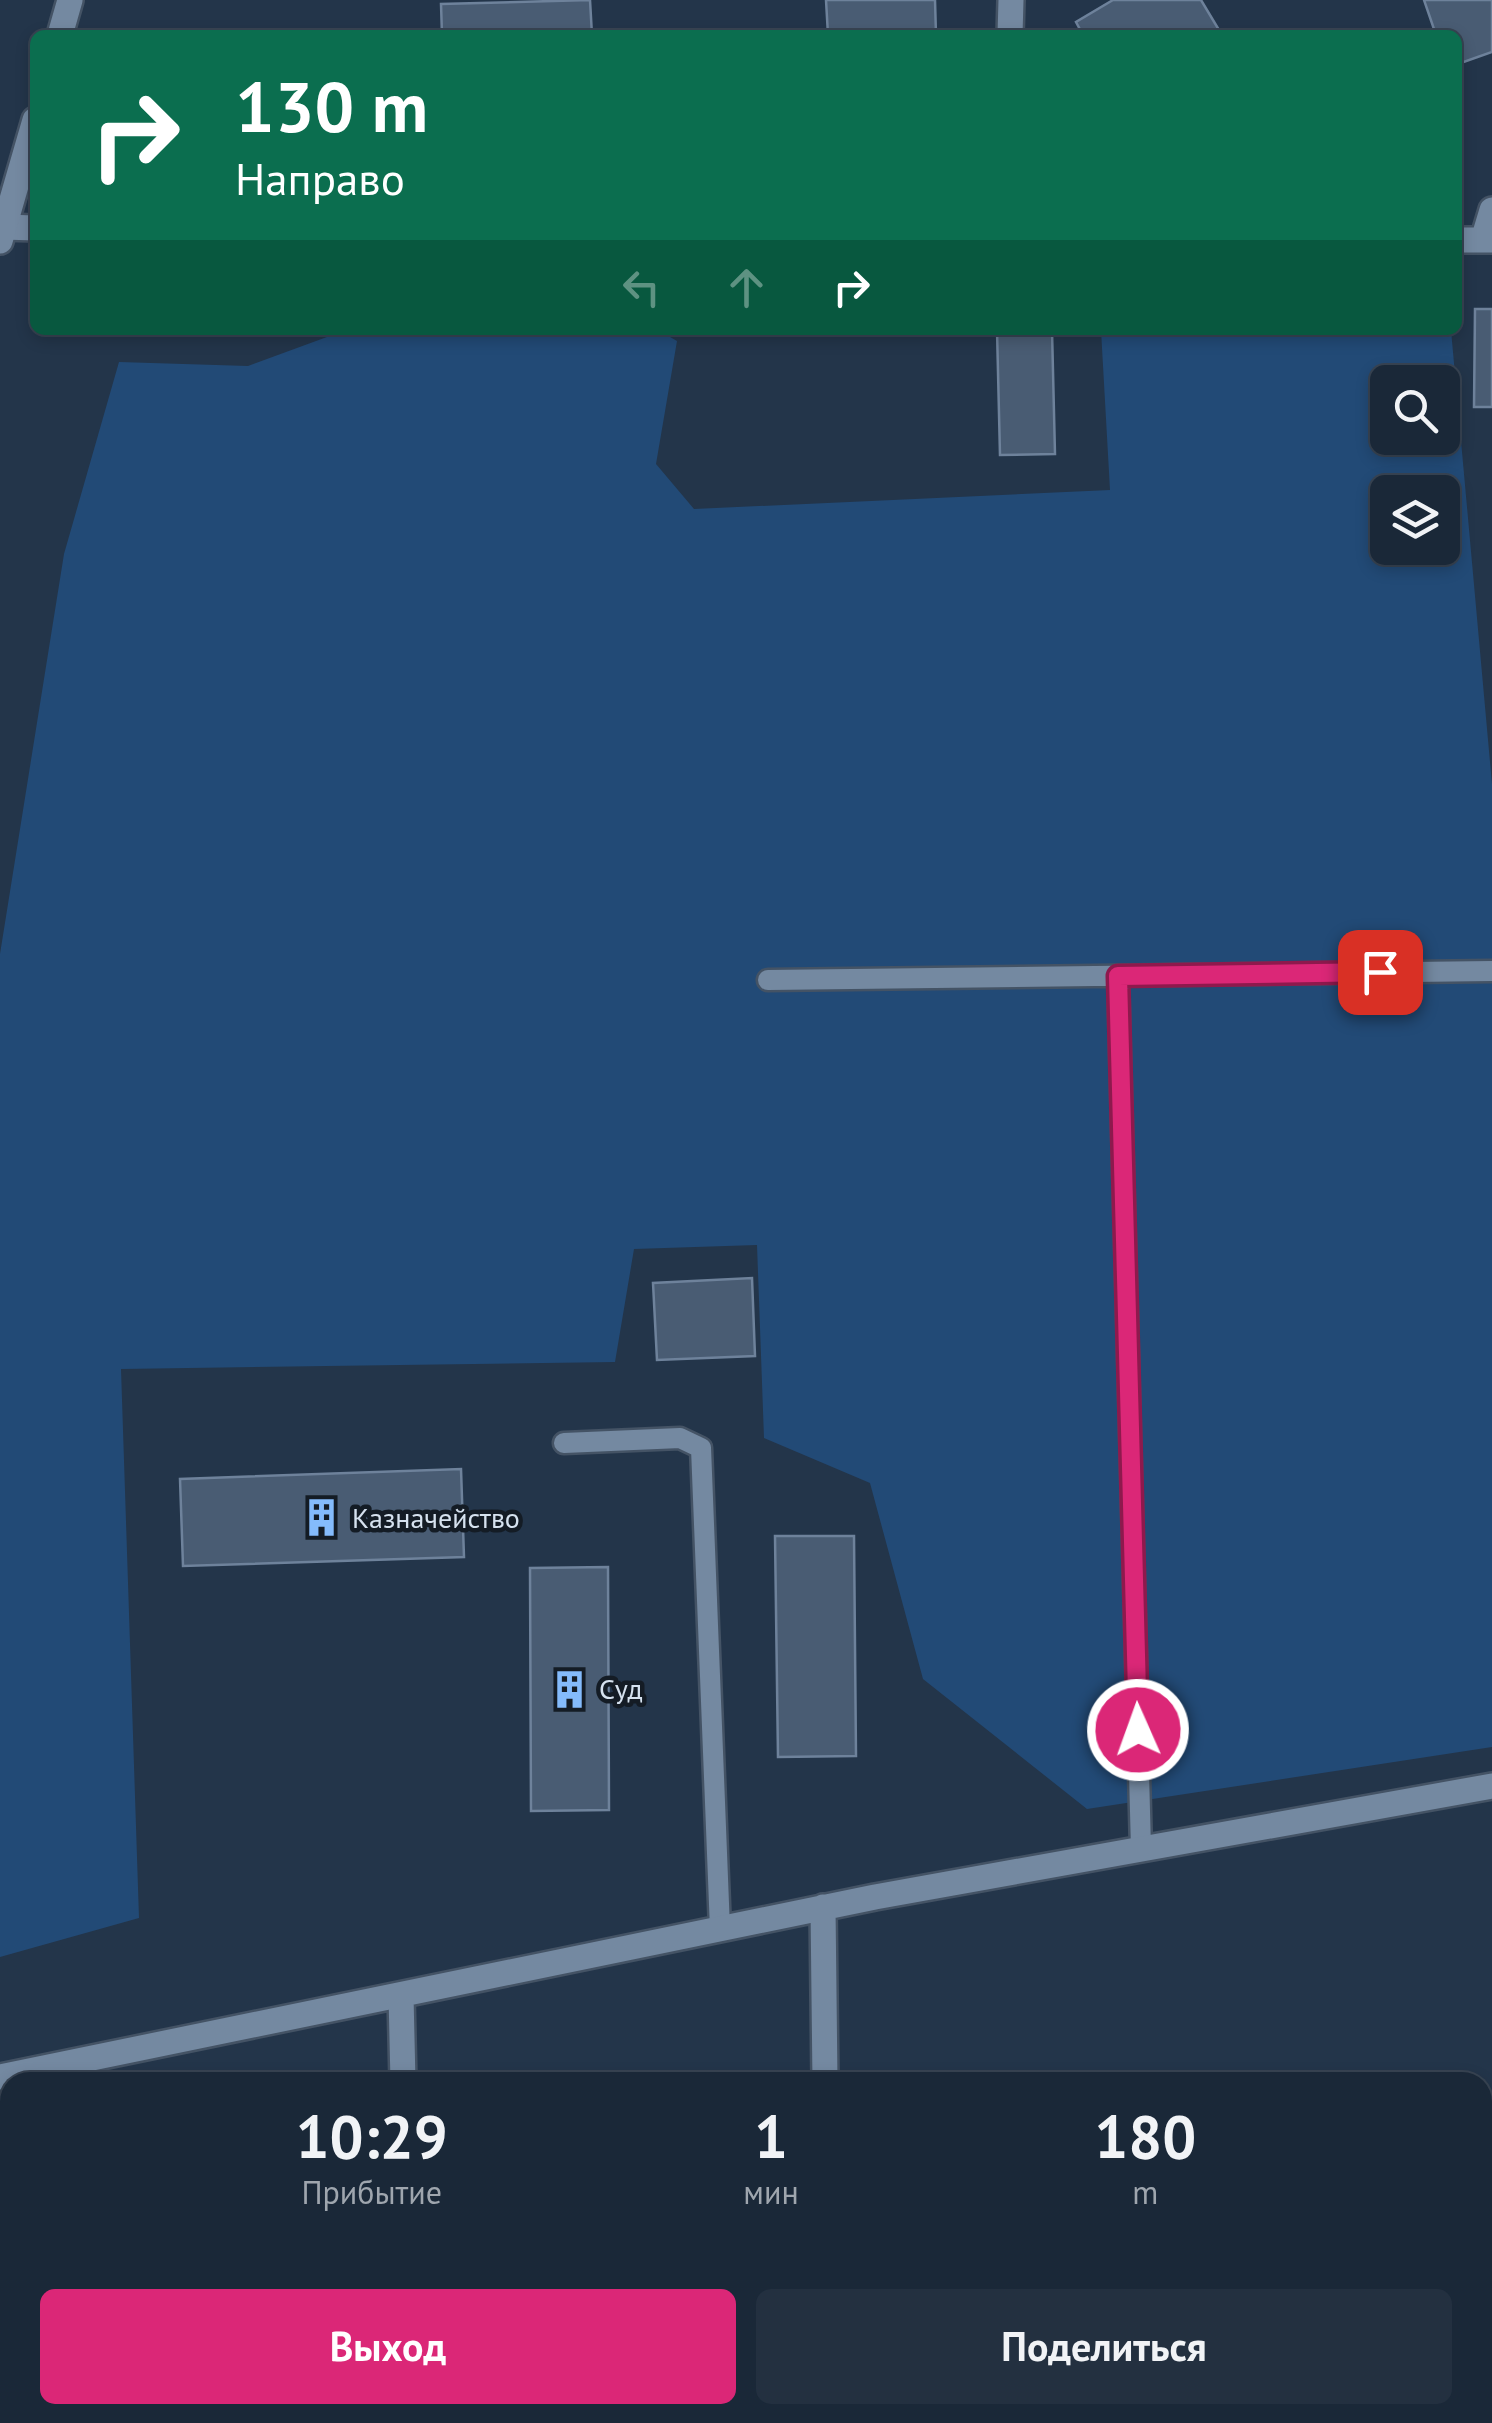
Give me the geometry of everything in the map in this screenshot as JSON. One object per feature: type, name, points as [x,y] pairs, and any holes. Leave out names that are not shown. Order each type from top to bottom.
[{"type":"street","points":[[61,30],[70,0]]},
{"type":"street","points":[[1010,30],[1011,0]]},
{"type":"street","points":[[30,137],[2,234],[30,229]]},
{"type":"street","points":[[1478,240],[1492,210]]},
{"type":"street","points":[[24,2072],[823,1907],[1492,1786]]},
{"type":"street","points":[[823,1907],[824,2072]]},
{"type":"street","points":[[401,1995],[403,2072]]},
{"type":"lane","points":[[768,980],[1492,971]]},
{"type":"lane","points":[[1118,976],[1141,1849]]},
{"type":"lane","points":[[564,1443],[680,1438],[702,1448],[720,1929]]},
{"type":"shaded area","points":[[332,335],[667,335],[677,341],[656,464],[694,509],[1110,490],[1101,335],[1451,335],[1454,365],[1370,365],[1370,455],[1460,455],[1460,430],[1492,784],[1492,1747],[1087,1809],[923,1679],[870,1483],[764,1438],[757,1245],[634,1249],[615,1362],[121,1369],[139,1918],[0,1957],[0,954],[64,554],[119,362],[248,366]]},
{"type":"building","points":[[590,0],[592,30],[442,30],[441,4]]},
{"type":"building","points":[[826,0],[935,0],[936,30],[828,30]]},
{"type":"building","points":[[1113,0],[1201,0],[1219,30],[1080,30],[1076,22]]},
{"type":"building","points":[[1424,0],[1492,0],[1492,52],[1462,63],[1462,30],[1434,30]]},
{"type":"building","points":[[1475,309],[1492,309],[1492,407],[1474,407]]},
{"type":"building","points":[[997,335],[1052,335],[1055,454],[1000,455]]},
{"type":"building","points":[[752,1278],[755,1356],[657,1360],[653,1283]]},
{"type":"building","name":"Казначейство","points":[[461,1469],[464,1557],[183,1566],[180,1479]]},
{"type":"building","points":[[775,1536],[854,1536],[856,1756],[778,1757]]},
{"type":"building","name":"Суд","points":[[608,1567],[609,1810],[531,1811],[530,1568]]},
{"type":"place","name":"Казначейство","points":[[322,1518]]},
{"type":"place","name":"Суд","points":[[569,1689]]},
{"type":"route","points":[[1138,1730],[1118,976],[1380,972]]}]
